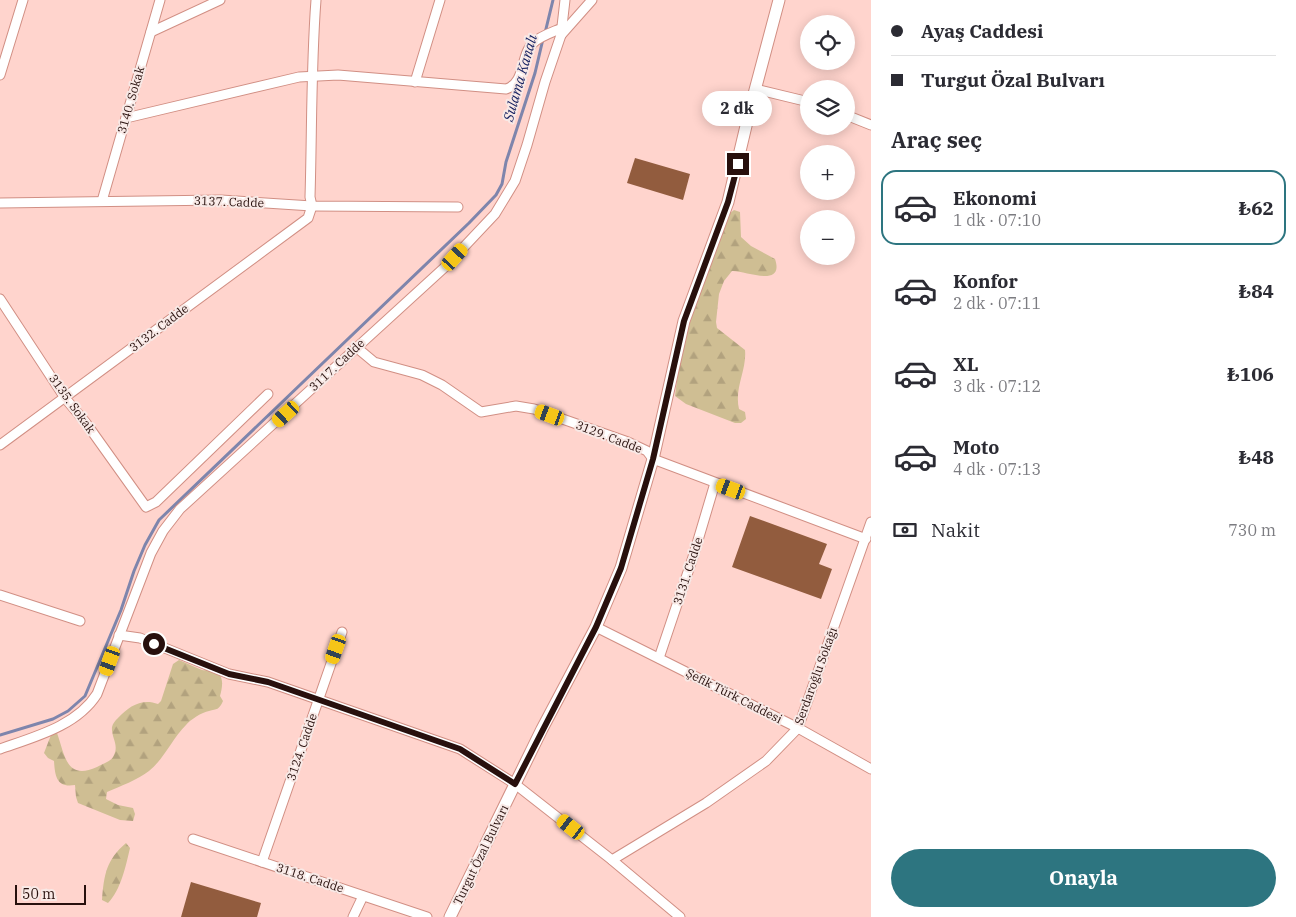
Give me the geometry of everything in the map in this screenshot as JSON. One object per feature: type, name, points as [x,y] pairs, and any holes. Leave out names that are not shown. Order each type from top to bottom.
[{"type":"street","points":[[0,75],[23,0]]},
{"type":"street","name":"3140. Sokak","points":[[102,201],[160,0]]},
{"type":"street","points":[[151,32],[220,0]]},
{"type":"street","points":[[312,206],[310,197],[312,52],[316,0]]},
{"type":"street","points":[[415,82],[440,0]]},
{"type":"street","points":[[561,31],[565,0]]},
{"type":"street","points":[[126,118],[299,77],[338,75],[506,89],[513,87],[518,79],[534,42],[561,31],[592,0]]},
{"type":"street","name":"Turgut Özal Bulvarı","points":[[450,917],[515,784],[596,627],[621,568],[653,459],[684,321],[728,202],[779,0]]},
{"type":"street","name":"3117. Cadde","points":[[0,748],[56,728],[90,705],[97,694],[156,542],[180,509],[445,267],[496,214],[515,181],[561,31]]},
{"type":"street","points":[[755,89],[800,100]]},
{"type":"street","points":[[855,119],[871,125]]},
{"type":"street","name":"3137. Cadde","points":[[0,203],[220,200],[312,206],[458,207]]},
{"type":"street","name":"3132. Cadde","points":[[0,445],[308,218],[312,206]]},
{"type":"street","name":"3135. Sokak","points":[[0,299],[65,398],[86,423],[146,507],[156,502],[268,394]]},
{"type":"street","name":"3129. Cadde","points":[[356,347],[374,362],[422,375],[442,385],[480,412],[516,406],[534,409],[628,442],[647,452],[653,459],[866,539]]},
{"type":"street","name":"3131. Cadde","points":[[659,658],[715,483]]},
{"type":"street","name":"Serdaroğlu Sokağı","points":[[612,860],[706,804],[766,761],[798,728],[871,522]]},
{"type":"street","points":[[0,595],[80,621]]},
{"type":"street","name":"Şefik Türk Caddesi","points":[[596,627],[798,728],[871,769]]},
{"type":"street","name":"3124. Cadde","points":[[262,862],[342,632]]},
{"type":"street","points":[[119,635],[140,638],[229,674],[268,682],[460,749],[515,784],[612,860],[680,917]]},
{"type":"street","name":"3118. Cadde","points":[[193,840],[427,917]]},
{"type":"street","points":[[353,917],[363,896]]},
{"type":"green space","points":[[734,210],[740,212],[741,237],[751,246],[775,259],[777,268],[769,276],[732,271],[724,281],[719,294],[717,328],[745,350],[738,401],[739,409],[745,412],[746,419],[741,423],[735,423],[686,404],[675,396],[678,373],[689,326],[729,214]]},
{"type":"green space","points":[[179,660],[202,670],[215,671],[221,676],[222,688],[220,696],[223,701],[219,708],[206,712],[188,723],[149,771],[107,792],[106,799],[118,805],[133,808],[135,814],[133,821],[120,820],[78,803],[75,785],[64,785],[58,780],[54,761],[44,753],[51,735],[57,733],[68,764],[79,771],[97,767],[108,762],[112,759],[116,749],[112,731],[114,722],[136,704],[152,702],[158,704],[161,701],[173,664]]},
{"type":"green space","points":[[126,843],[130,848],[125,869],[113,898],[108,903],[102,900],[107,868],[119,849]]},
{"type":"building","points":[[635,158],[690,174],[683,200],[627,183]]},
{"type":"building","points":[[750,516],[827,544],[819,564],[832,569],[821,599],[732,567]]},
{"type":"building","points":[[191,882],[261,903],[257,917],[181,917]]},
{"type":"waterway","name":"Sulama Kanalı","points":[[545,33],[553,0]]},
{"type":"waterway","points":[[0,735],[53,719],[68,711],[85,696],[121,610],[134,571],[145,545],[159,520],[496,195],[502,184],[506,162],[535,73],[543,39]]},
{"type":"route","points":[[154,644],[229,674],[268,682],[460,749],[515,784],[596,627],[621,568],[653,459],[684,321],[728,202],[738,164]]}]
